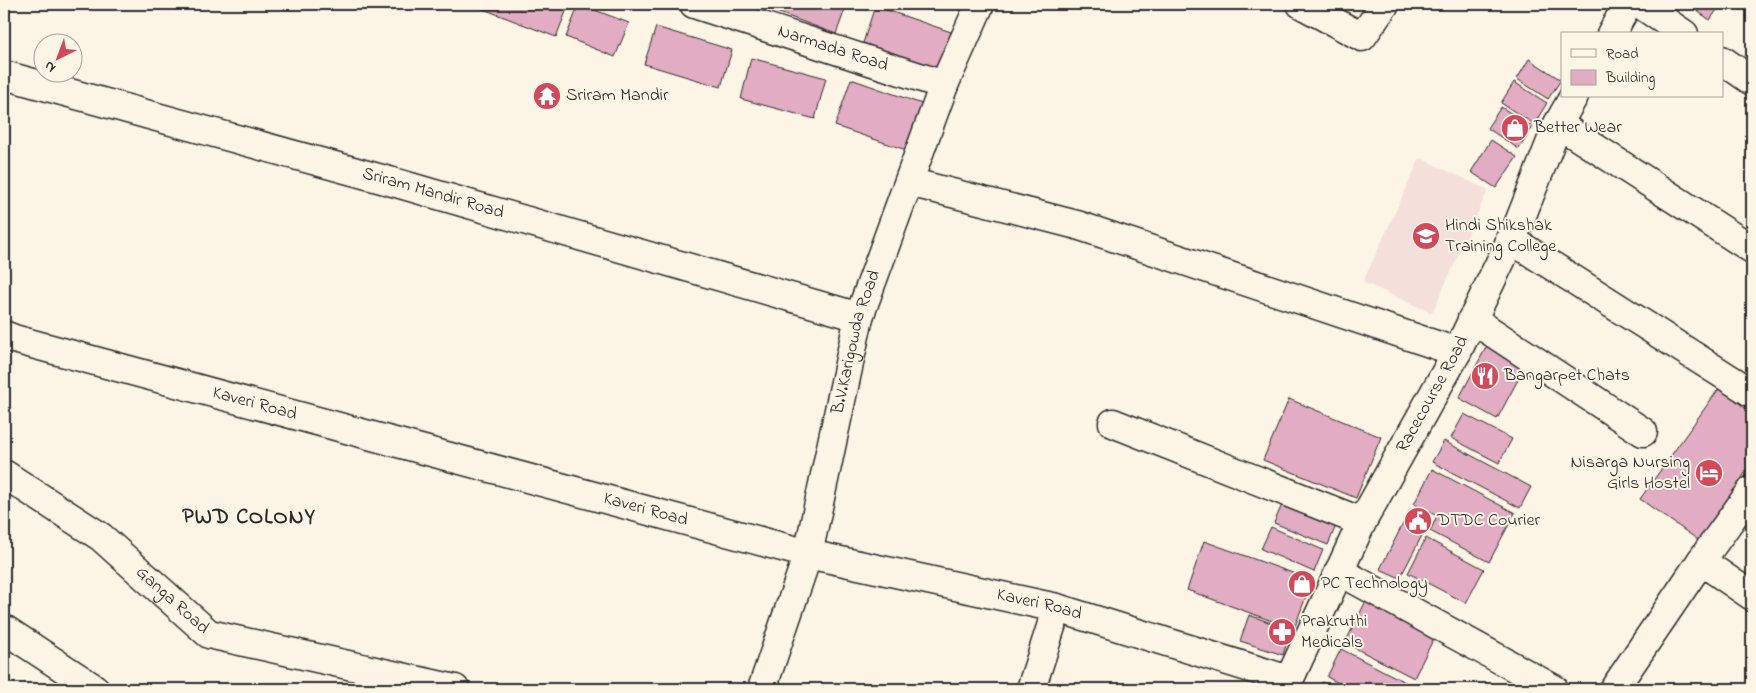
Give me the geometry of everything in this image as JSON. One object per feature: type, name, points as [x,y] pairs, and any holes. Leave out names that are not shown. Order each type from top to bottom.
[{"type":"street","name":"Narmada Road","points":[[694,4],[944,85]]},
{"type":"street","name":"B.V.Karigowda Road","points":[[762,689],[808,554],[859,318],[944,85],[980,4]]},
{"type":"street","points":[[1301,4],[1362,38],[1386,4]]},
{"type":"street","points":[[1612,32],[1628,4]]},
{"type":"street","points":[[1640,4],[1681,32]]},
{"type":"street","points":[[1724,61],[1752,81]]},
{"type":"street","name":"Sriram Mandir Road","points":[[4,76],[400,184],[859,318]]},
{"type":"street","name":"Racecourse Road","points":[[1287,685],[1362,522],[1457,352],[1518,225],[1558,124],[1573,98]]},
{"type":"street","points":[[1558,124],[1752,249]]},
{"type":"street","points":[[909,182],[1077,225],[1457,352]]},
{"type":"street","points":[[1510,239],[1752,393]]},
{"type":"street","points":[[1472,319],[1643,432]]},
{"type":"street","name":"Kaveri Road","points":[[7,343],[808,554],[1057,608],[1287,685]]},
{"type":"street","points":[[1113,423],[1362,522]]},
{"type":"street","name":"Ganga Road","points":[[4,474],[101,537],[209,634],[455,689]]},
{"type":"street","points":[[1614,689],[1752,490]]},
{"type":"street","points":[[1701,561],[1752,596]]},
{"type":"street","points":[[1339,571],[1554,689]]},
{"type":"street","points":[[1030,689],[1057,608]]},
{"type":"street","points":[[4,629],[95,689]]},
{"type":"shaded area","name":"Hindi Shikshak Training College","points":[[1420,158],[1488,190],[1432,313],[1363,282]]},
{"type":"building","points":[[480,4],[569,4],[556,37],[478,7]]},
{"type":"building","points":[[579,4],[629,23],[615,57],[566,37]]},
{"type":"building","points":[[777,4],[847,4],[836,34],[774,11]]},
{"type":"building","points":[[1687,4],[1721,4],[1710,20]]},
{"type":"building","points":[[875,6],[951,32],[939,69],[863,43]]},
{"type":"building","points":[[656,27],[732,50],[721,87],[644,64]]},
{"type":"building","points":[[751,58],[826,78],[815,119],[741,99]]},
{"type":"building","points":[[1529,59],[1561,80],[1548,99],[1517,79]]},
{"type":"building","points":[[851,79],[922,104],[906,150],[835,126]]},
{"type":"building","points":[[1514,82],[1547,103],[1534,124],[1501,103]]},
{"type":"building","points":[[1501,107],[1533,127],[1519,149],[1487,128]]},
{"type":"building","points":[[1491,140],[1517,157],[1496,188],[1471,172]]},
{"type":"building","points":[[1490,340],[1528,361],[1497,419],[1459,398]]},
{"type":"building","points":[[1720,387],[1752,414],[1752,462],[1701,542],[1640,499]]},
{"type":"building","points":[[1289,399],[1381,437],[1356,498],[1263,460]]},
{"type":"building","points":[[1464,414],[1512,439],[1499,463],[1451,438]]},
{"type":"building","points":[[1444,441],[1531,487],[1520,508],[1432,462]]},
{"type":"building","points":[[1432,469],[1515,513],[1489,562],[1430,531],[1437,516],[1414,504]]},
{"type":"building","points":[[1284,500],[1337,523],[1328,545],[1274,523]]},
{"type":"building","points":[[1410,510],[1430,520],[1400,578],[1380,569]]},
{"type":"building","points":[[1271,527],[1323,550],[1314,572],[1261,549]]},
{"type":"building","points":[[1426,538],[1484,569],[1466,603],[1408,573]]},
{"type":"building","points":[[1204,541],[1312,580],[1294,629],[1187,590]]},
{"type":"building","points":[[1366,601],[1435,636],[1414,678],[1345,643]]},
{"type":"building","points":[[1249,615],[1291,630],[1283,655],[1240,641]]},
{"type":"building","points":[[1341,649],[1409,684],[1406,689],[1350,689],[1327,677]]},
{"type":"building","points":[[1322,682],[1337,689],[1319,689]]},
{"type":"place","name":"Sriram Mandir","points":[[547,96]]},
{"type":"place","name":"Better Wear","points":[[1515,128]]},
{"type":"place","name":"Hindi Shikshak Training College","points":[[1426,236]]},
{"type":"place","name":"Bangarpet Chats","points":[[1485,376]]},
{"type":"place","name":"Nisarga Nursing Girls Hostel","points":[[1709,473]]},
{"type":"place","name":"DTDC Courier","points":[[1418,521]]},
{"type":"place","name":"PC Technology","points":[[1302,584]]},
{"type":"place","name":"Prakruthi Medicals","points":[[1282,632]]},
{"type":"district","name":"PWD COLONY","points":[[249,518]]}]
